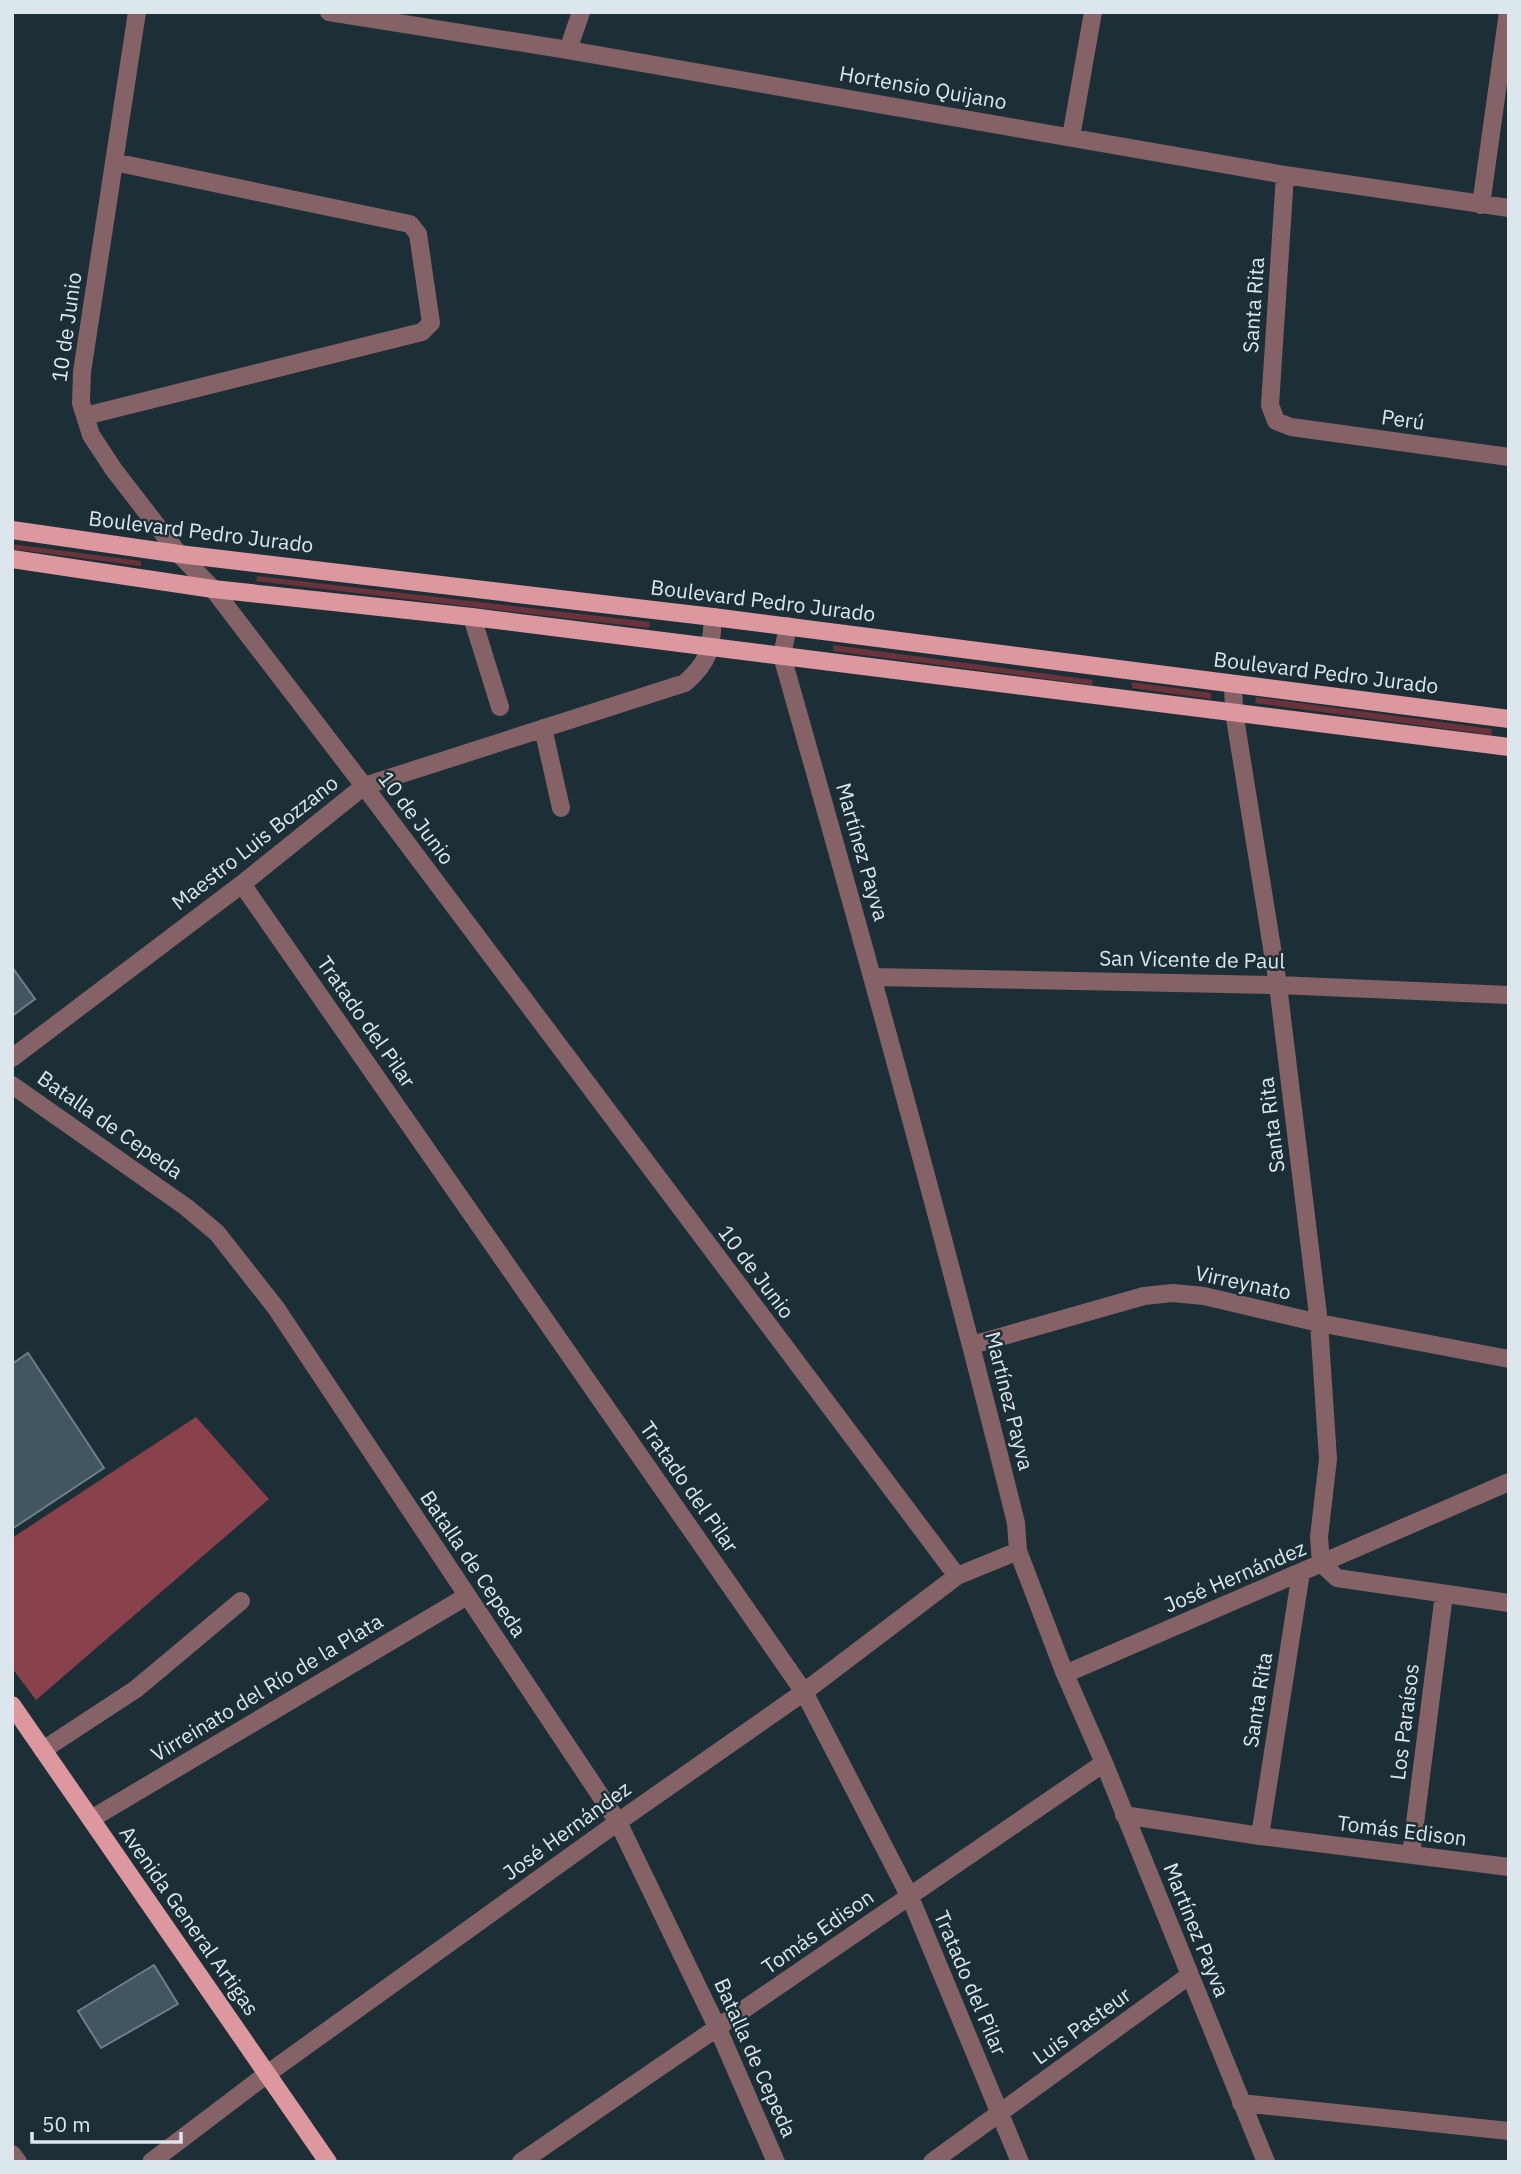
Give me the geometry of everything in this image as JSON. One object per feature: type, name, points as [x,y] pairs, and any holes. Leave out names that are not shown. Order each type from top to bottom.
[{"type":"main road","name":"Boulevard Pedro Jurado","points":[[12,530],[179,554],[788,626],[1509,719]]},
{"type":"main road","points":[[12,559],[213,589],[471,617],[1509,747]]},
{"type":"main road","points":[[1108,696],[1112,668]]},
{"type":"main road","name":"Avenida General Artigas","points":[[12,1705],[328,2162]]},
{"type":"street","name":"10 de Junio","points":[[137,12],[82,372],[80,403],[91,435],[114,470],[179,554],[213,589],[363,786],[957,1576]]},
{"type":"street","name":"Hortensio Quijano","points":[[329,12],[374,16],[1285,175],[1509,208]]},
{"type":"street","points":[[568,50],[581,12]]},
{"type":"street","points":[[1071,137],[1093,12]]},
{"type":"street","points":[[1481,205],[1508,12]]},
{"type":"street","points":[[85,416],[422,332],[431,323],[418,234],[410,224],[114,162]]},
{"type":"street","name":"Santa Rita","points":[[1285,175],[1270,405],[1276,421],[1292,427]]},
{"type":"street","name":"Perú","points":[[1292,427],[1509,457]]},
{"type":"street","points":[[471,617],[500,707]]},
{"type":"street","name":"Maestro Luis Bozzano","points":[[12,1058],[242,884],[363,786],[685,683],[700,670],[711,647],[713,617]]},
{"type":"street","name":"Martínez Payva","points":[[788,626],[782,656],[873,977],[972,1345],[1016,1522],[1018,1551],[1065,1674],[1104,1763],[1266,2162]]},
{"type":"street","name":"Santa Rita","points":[[1233,684],[1234,712],[1278,985],[1319,1323],[1328,1459],[1320,1537],[1321,1563]]},
{"type":"street","points":[[543,728],[561,807]]},
{"type":"street","name":"Tratado del Pilar","points":[[242,884],[804,1692],[910,1897],[1020,2162]]},
{"type":"street","name":"San Vicente de Paul","points":[[873,977],[1278,985],[1509,995]]},
{"type":"street","name":"Batalla de Cepeda","points":[[12,1084],[186,1207],[217,1233],[276,1308],[618,1822],[718,2029],[776,2162]]},
{"type":"street","name":"Virreynato","points":[[972,1345],[1144,1296],[1173,1293],[1204,1296],[1319,1323],[1509,1359]]},
{"type":"street","points":[[1321,1563],[1509,1482]]},
{"type":"street","name":"José Hernández","points":[[151,2162],[267,2074],[804,1692],[957,1576],[1018,1551]]},
{"type":"street","name":"José Hernández","points":[[1065,1674],[1321,1563],[1337,1578],[1509,1603]]},
{"type":"street","name":"Santa Rita","points":[[1260,1836],[1301,1572]]},
{"type":"street","name":"Los Paraísos","points":[[1411,1855],[1444,1594]]},
{"type":"street","name":"Virreinato del Río de la Plata","points":[[91,1819],[467,1596]]},
{"type":"street","points":[[43,1750],[136,1689],[240,1601]]},
{"type":"street","name":"Tomás Edison","points":[[521,2162],[1104,1763]]},
{"type":"street","name":"Tomás Edison","points":[[1124,1815],[1260,1836],[1509,1867]]},
{"type":"street","name":"Luis Pasteur","points":[[932,2162],[1190,1975]]},
{"type":"street","points":[[1241,2103],[1509,2131]]},
{"type":"street","points":[[12,2154],[18,2162]]},
{"type":"shaded area","points":[[12,544],[141,561],[141,566],[12,549]]},
{"type":"shaded area","points":[[257,576],[650,622],[649,628],[256,581]]},
{"type":"shaded area","points":[[833,645],[1093,680],[1092,685],[833,651]]},
{"type":"shaded area","points":[[1132,682],[1211,693],[1211,699],[1132,688]]},
{"type":"shaded area","points":[[1256,697],[1492,729],[1491,735],[1255,703]]},
{"type":"shaded area","points":[[196,1417],[269,1499],[36,1700],[12,1668],[12,1538]]},
{"type":"building","points":[[12,967],[35,999],[12,1016]]},
{"type":"building","points":[[28,1353],[104,1468],[12,1529],[12,1364]]},
{"type":"building","points":[[154,1965],[178,2004],[101,2048],[78,2011]]}]
